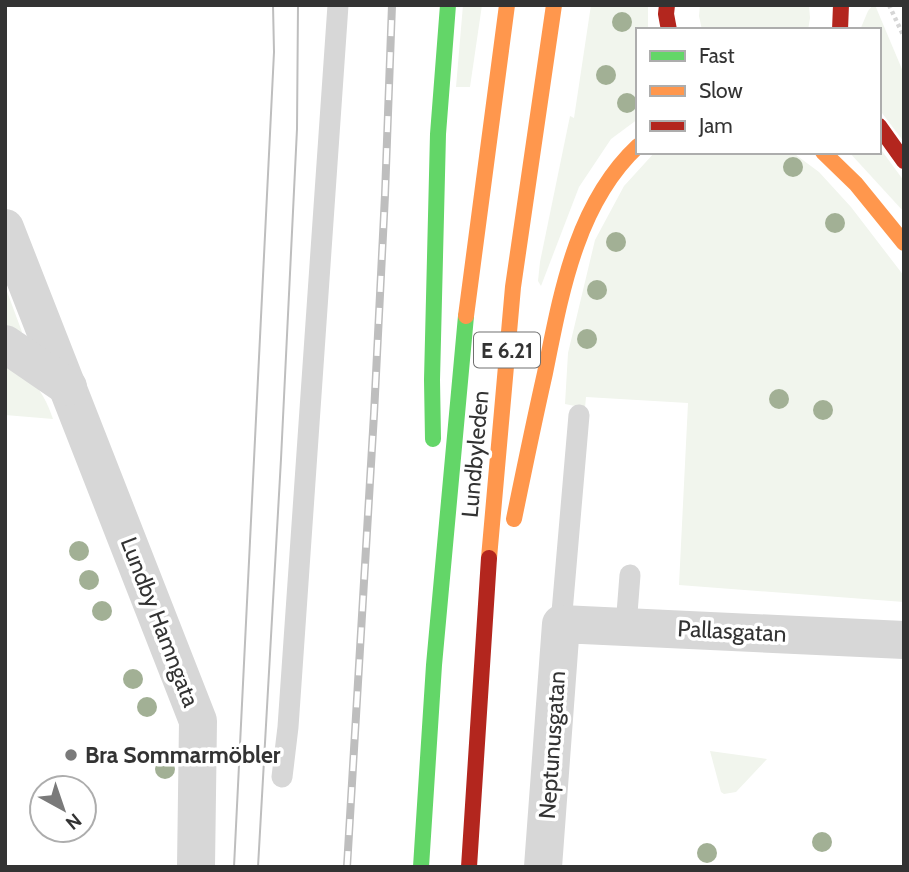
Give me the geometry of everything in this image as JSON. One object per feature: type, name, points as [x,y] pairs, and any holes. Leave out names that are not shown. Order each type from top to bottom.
[{"type":"main road","points":[[433,448],[438,134],[448,5]]},
{"type":"main road","name":"Lundbyleden","points":[[421,867],[434,665],[468,289],[507,5]]},
{"type":"main road","name":"Lundbyleden","points":[[469,867],[492,516],[513,287],[554,5]]},
{"type":"main road","points":[[667,5],[669,28]]},
{"type":"main road","points":[[881,129],[904,161]]},
{"type":"main road","points":[[510,537],[559,304],[583,225],[601,191],[625,158],[636,148]]},
{"type":"main road","points":[[825,154],[868,197],[904,243]]},
{"type":"main road","points":[[433,502],[434,665]]},
{"type":"main road","points":[[479,696],[503,576]]},
{"type":"street","name":"Lundby Hamngata","points":[[5,228],[198,721],[196,867]]},
{"type":"street","points":[[5,344],[68,387]]},
{"type":"street","name":"Pallasgatan","points":[[561,624],[904,639]]},
{"type":"street","name":"Neptunusgatan","points":[[543,867],[561,624]]},
{"type":"lane","points":[[282,777],[289,714],[338,5]]},
{"type":"lane","points":[[561,624],[579,415]]},
{"type":"lane","points":[[626,626],[629,575]]},
{"type":"path","points":[[889,5],[904,37]]},
{"type":"shaded area","points":[[463,5],[482,5],[470,87],[456,87]]},
{"type":"shaded area","points":[[591,5],[648,5],[648,28],[636,28],[636,120],[611,139],[579,187],[541,286],[538,281],[540,262],[570,116],[574,118]]},
{"type":"shaded area","points":[[700,5],[809,5],[810,18],[808,28],[702,28]]},
{"type":"shaded area","points":[[875,5],[904,74],[904,142],[881,112],[881,28],[861,28],[868,11]]},
{"type":"shaded area","points":[[881,150],[904,181],[904,212],[851,154],[881,154]]},
{"type":"shaded area","points":[[653,154],[795,154],[819,172],[851,207],[904,276],[904,602],[679,585],[688,403],[586,397],[585,408],[565,404],[568,353],[595,240],[624,186]]},
{"type":"shaded area","points":[[5,286],[22,332],[17,334],[5,328]]},
{"type":"shaded area","points":[[5,360],[40,391],[53,419],[5,415]]},
{"type":"shaded area","points":[[710,751],[767,759],[736,792],[724,794],[721,792]]},
{"type":"tram line","points":[[234,867],[274,52],[273,5]]},
{"type":"tram line","points":[[258,867],[297,129],[298,5]]},
{"type":"railway","points":[[347,867],[374,414],[392,5]]},
{"type":"traffic: fast","points":[[433,439],[438,134],[448,5]]},
{"type":"traffic: fast","points":[[421,867],[434,665],[466,316]]},
{"type":"traffic: slow","points":[[466,316],[507,5]]},
{"type":"traffic: slow","points":[[489,558],[513,287],[554,5]]},
{"type":"traffic: slow","points":[[514,519],[558,312],[574,252],[600,195],[617,169],[636,148]]},
{"type":"traffic: slow","points":[[825,154],[856,184],[904,243]]},
{"type":"traffic: jam","points":[[667,5],[669,28]]},
{"type":"traffic: jam","points":[[840,28],[841,5]]},
{"type":"traffic: jam","points":[[881,129],[904,161]]},
{"type":"traffic: jam","points":[[469,867],[489,558]]},
{"type":"place","name":"Bra Sommarmöbler","points":[[71,755]]}]
